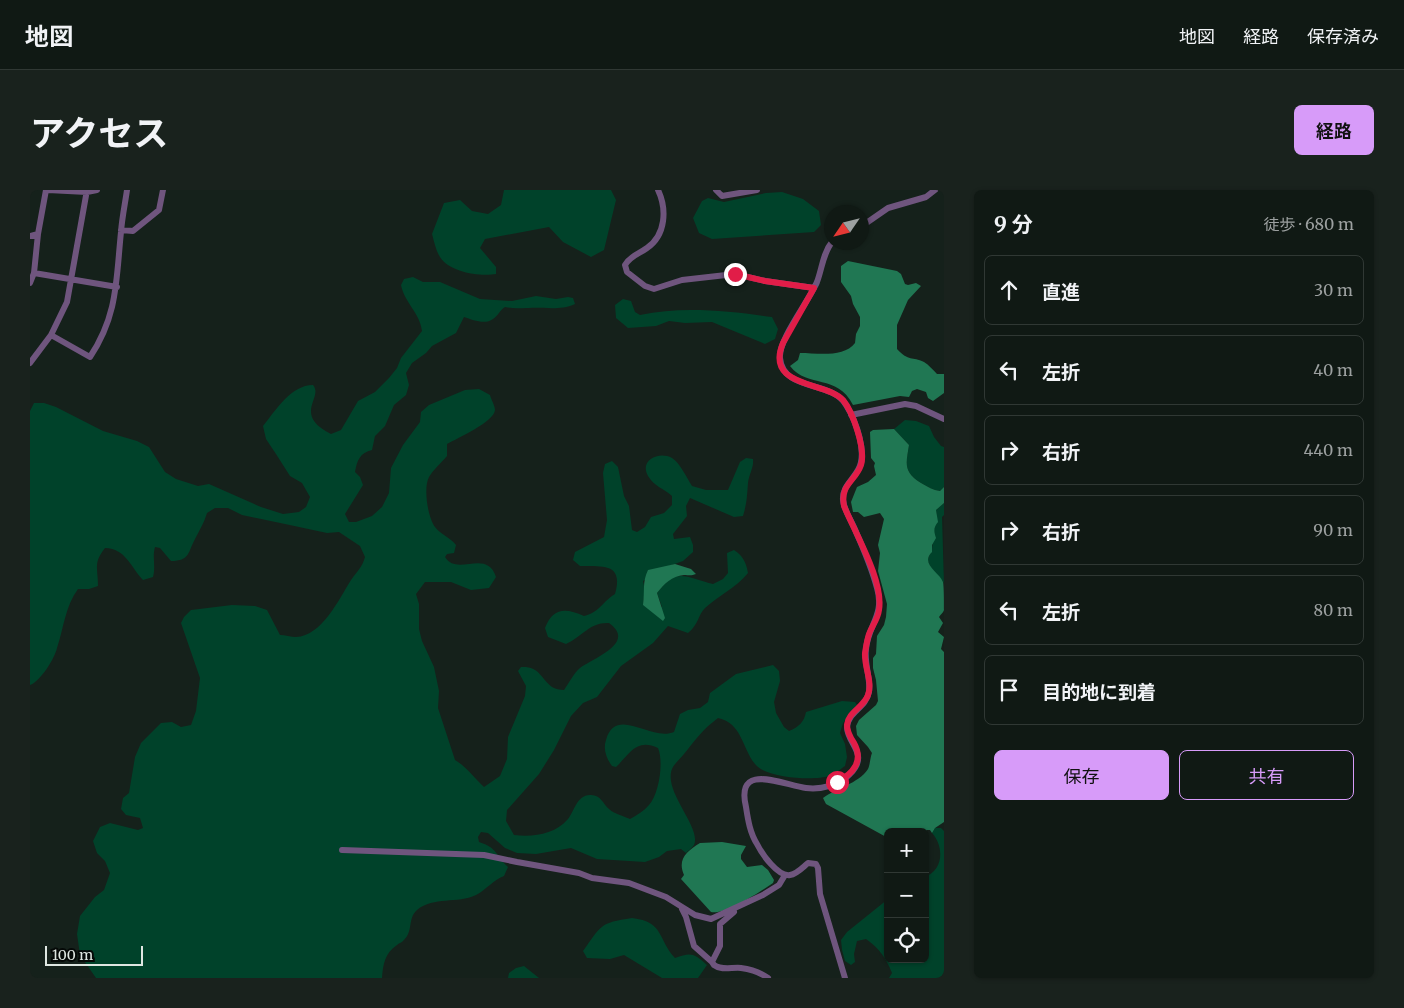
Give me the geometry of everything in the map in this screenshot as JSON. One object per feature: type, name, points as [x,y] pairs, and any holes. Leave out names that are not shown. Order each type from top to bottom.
[{"type":"street","points":[[30,283],[34,273],[38,234],[47,190],[97,190]]},
{"type":"street","points":[[51,335],[90,357],[102,339],[113,308],[117,287],[121,230],[127,190]]},
{"type":"street","points":[[121,230],[133,231],[159,210],[163,190]]},
{"type":"street","points":[[658,190],[664,207],[660,233],[650,246],[632,256],[625,265],[627,272],[645,286],[654,289],[682,280],[735,274],[765,281],[814,288]]},
{"type":"street","points":[[716,190],[722,196],[757,190]]},
{"type":"street","points":[[869,221],[888,208],[926,196],[935,190]]},
{"type":"street","points":[[30,363],[51,335],[66,302],[87,191]]},
{"type":"street","points":[[30,236],[38,234]]},
{"type":"street","points":[[826,250],[822,269],[814,288],[783,343],[780,352],[781,363],[787,373],[796,381],[839,396],[847,406],[859,439],[862,457],[857,472],[846,485],[843,499],[847,513],[868,560],[880,598],[877,619],[869,633],[865,651],[869,694],[862,706],[848,720],[848,732],[858,755],[855,767],[849,776],[819,788],[806,788],[759,778],[748,783],[745,788],[744,799],[754,838],[764,856],[776,868],[785,875],[796,873],[808,863],[816,864],[820,894],[845,978]]},
{"type":"street","points":[[34,273],[117,287]]},
{"type":"street","points":[[851,415],[905,404],[944,418]]},
{"type":"street","points":[[342,850],[484,855],[579,873],[592,878],[629,883],[666,897],[695,915],[711,919],[763,895],[779,885],[785,875]]},
{"type":"street","points":[[681,907],[686,917],[694,946],[717,968],[742,968],[768,978]]},
{"type":"street","points":[[712,962],[720,946],[720,924],[736,911],[738,907]]},
{"type":"shaded area","points":[[504,190],[611,190],[616,200],[604,250],[591,257],[563,242],[549,227],[485,239],[480,248],[496,267],[496,274],[482,275],[465,272],[457,270],[444,262],[437,252],[432,234],[444,203],[460,200],[472,211],[488,214],[501,205]]},
{"type":"shaded area","points":[[782,192],[803,199],[819,211],[821,225],[814,232],[712,239],[699,233],[693,218],[702,201],[708,198],[724,202],[766,193]]},
{"type":"shaded area","points":[[848,261],[897,271],[901,274],[905,284],[916,283],[921,286],[908,300],[897,325],[897,349],[908,357],[924,362],[937,374],[944,374],[944,393],[933,401],[928,398],[926,392],[917,389],[912,391],[909,397],[900,396],[853,405],[839,389],[805,377],[797,373],[790,366],[798,360],[800,353],[837,353],[850,348],[855,343],[856,334],[860,326],[860,317],[851,296],[841,282],[841,266]]},
{"type":"shaded area","points":[[413,277],[423,282],[440,282],[480,299],[512,301],[536,296],[556,299],[568,297],[573,298],[575,304],[558,308],[505,307],[495,318],[486,322],[464,317],[456,333],[432,346],[412,363],[406,373],[409,385],[406,395],[394,405],[385,426],[375,436],[372,450],[362,455],[358,461],[355,472],[360,477],[363,485],[345,514],[349,522],[356,522],[372,516],[382,507],[389,493],[391,468],[403,445],[420,422],[421,412],[429,405],[465,390],[479,389],[490,395],[495,408],[493,415],[475,429],[447,444],[447,456],[429,477],[426,495],[432,523],[456,545],[454,553],[447,554],[445,557],[450,562],[457,564],[486,564],[492,569],[496,577],[489,588],[471,590],[451,582],[425,582],[416,594],[419,604],[419,629],[422,641],[434,667],[439,691],[438,708],[455,760],[467,769],[484,787],[500,776],[507,759],[508,737],[525,696],[526,686],[518,671],[521,667],[536,670],[552,687],[564,690],[580,668],[602,655],[616,643],[618,637],[616,630],[609,623],[602,623],[592,627],[566,644],[548,637],[545,628],[548,621],[556,613],[566,611],[584,616],[594,612],[615,594],[617,584],[614,571],[603,567],[580,566],[573,560],[575,552],[604,537],[607,520],[603,473],[605,464],[612,461],[618,467],[624,496],[629,506],[632,530],[637,532],[645,527],[651,517],[664,513],[672,505],[672,496],[656,485],[648,476],[646,465],[652,458],[667,456],[672,458],[681,467],[692,486],[706,490],[728,490],[740,462],[746,458],[753,459],[743,516],[734,517],[690,498],[686,506],[687,516],[673,534],[674,539],[690,537],[693,552],[683,561],[666,567],[643,581],[645,590],[643,605],[662,607],[657,593],[670,579],[676,577],[689,577],[713,584],[723,579],[728,573],[727,553],[734,550],[744,560],[748,573],[705,608],[688,633],[668,626],[653,643],[621,666],[597,697],[583,703],[571,716],[554,750],[539,774],[507,810],[506,821],[514,835],[543,834],[556,829],[568,819],[579,800],[586,795],[597,796],[616,814],[630,819],[638,814],[653,800],[660,778],[660,754],[658,748],[650,745],[639,746],[616,767],[612,766],[605,750],[606,740],[611,730],[618,725],[626,725],[655,733],[665,734],[674,732],[680,714],[688,710],[700,708],[708,702],[710,693],[736,674],[773,665],[779,671],[780,681],[774,702],[776,713],[784,727],[789,731],[801,724],[806,712],[842,701],[855,702],[857,705],[843,723],[840,733],[845,744],[847,757],[845,766],[829,776],[813,778],[790,777],[760,769],[751,758],[737,731],[732,725],[718,718],[700,735],[672,769],[673,788],[693,829],[695,838],[694,845],[686,853],[681,849],[667,851],[659,857],[645,862],[597,859],[571,848],[536,854],[517,853],[505,848],[488,833],[481,832],[478,837],[479,842],[493,849],[508,867],[504,876],[469,898],[438,901],[417,910],[412,917],[410,929],[406,937],[387,955],[382,978],[96,978],[80,955],[77,934],[80,916],[95,897],[104,890],[110,873],[105,861],[97,853],[93,841],[100,827],[110,823],[138,830],[143,828],[140,818],[126,815],[121,809],[123,798],[129,793],[135,757],[141,743],[161,723],[172,722],[181,727],[191,725],[196,711],[200,678],[181,623],[184,617],[191,610],[232,605],[255,606],[267,610],[280,635],[296,637],[305,635],[322,624],[329,615],[361,567],[365,557],[360,546],[339,532],[327,533],[242,515],[228,508],[215,508],[207,513],[188,555],[182,559],[171,561],[160,548],[155,547],[153,577],[143,580],[123,555],[118,551],[105,548],[98,562],[98,586],[89,589],[78,589],[67,610],[53,658],[42,675],[30,685],[30,411],[34,403],[44,403],[56,407],[103,431],[137,441],[149,447],[165,472],[176,479],[198,486],[209,484],[261,507],[283,514],[299,512],[306,507],[310,497],[302,483],[290,476],[266,439],[263,426],[291,394],[305,386],[313,385],[315,395],[311,413],[313,420],[319,427],[331,434],[341,430],[358,401],[375,392],[389,378],[397,368],[401,358],[422,331],[421,325],[405,297],[401,285],[404,279]]},
{"type":"shaded area","points":[[623,299],[631,301],[635,312],[640,315],[689,310],[739,313],[772,317],[778,329],[775,339],[765,344],[712,322],[685,323],[669,321],[656,326],[628,328],[616,318],[615,305]]},
{"type":"shaded area","points":[[905,420],[916,421],[929,426],[934,437],[944,447],[944,487],[940,491],[915,479],[907,467],[909,445],[894,429]]},
{"type":"shaded area","points":[[894,429],[909,445],[907,467],[911,475],[933,489],[940,491],[944,487],[944,503],[936,510],[938,522],[934,530],[936,538],[928,560],[929,564],[941,578],[944,587],[944,610],[939,617],[943,623],[938,632],[944,637],[941,649],[944,652],[944,822],[935,828],[932,833],[929,828],[884,828],[884,836],[826,804],[823,798],[864,774],[869,767],[872,753],[857,735],[856,726],[859,720],[878,701],[873,658],[876,654],[877,636],[884,625],[886,617],[887,604],[878,571],[880,553],[878,545],[884,519],[880,513],[864,517],[858,512],[853,512],[851,502],[857,487],[868,482],[876,475],[875,463],[871,458],[870,432],[873,430]]},
{"type":"shaded area","points":[[944,503],[944,515],[942,517],[944,583],[931,567],[928,560],[932,549],[933,532],[937,522],[936,510]]},
{"type":"shaded area","points":[[675,564],[691,569],[696,574],[676,577],[665,584],[657,593],[665,618],[663,621],[643,605],[645,579],[648,570]]},
{"type":"shaded area","points":[[935,828],[941,828],[944,831],[944,978],[889,978],[892,973],[887,963],[929,963],[929,875],[936,869],[940,857],[939,844],[932,833]]},
{"type":"shaded area","points":[[722,842],[746,846],[741,859],[747,867],[762,865],[768,870],[774,880],[773,883],[734,906],[725,910],[711,912],[681,879],[684,875],[682,864],[684,856],[700,843]]},
{"type":"shaded area","points":[[884,902],[884,957],[866,939],[857,941],[854,954],[855,962],[851,965],[845,961],[841,940],[847,932]]},
{"type":"shaded area","points":[[632,918],[643,920],[655,927],[675,958],[689,954],[699,958],[707,965],[698,978],[662,978],[624,955],[610,959],[587,958],[583,951],[598,930],[607,924]]},
{"type":"shaded area","points":[[524,966],[539,978],[508,978],[509,973],[516,968]]},
{"type":"route","points":[[735,274],[765,281],[814,288],[783,343],[780,352],[781,363],[791,378],[796,381],[826,390],[843,400],[851,415],[862,449],[861,465],[846,485],[843,499],[844,506],[862,547],[880,598],[877,619],[869,633],[865,651],[865,665],[870,687],[869,694],[862,706],[852,714],[847,726],[858,755],[858,762],[849,776],[837,782]]}]
